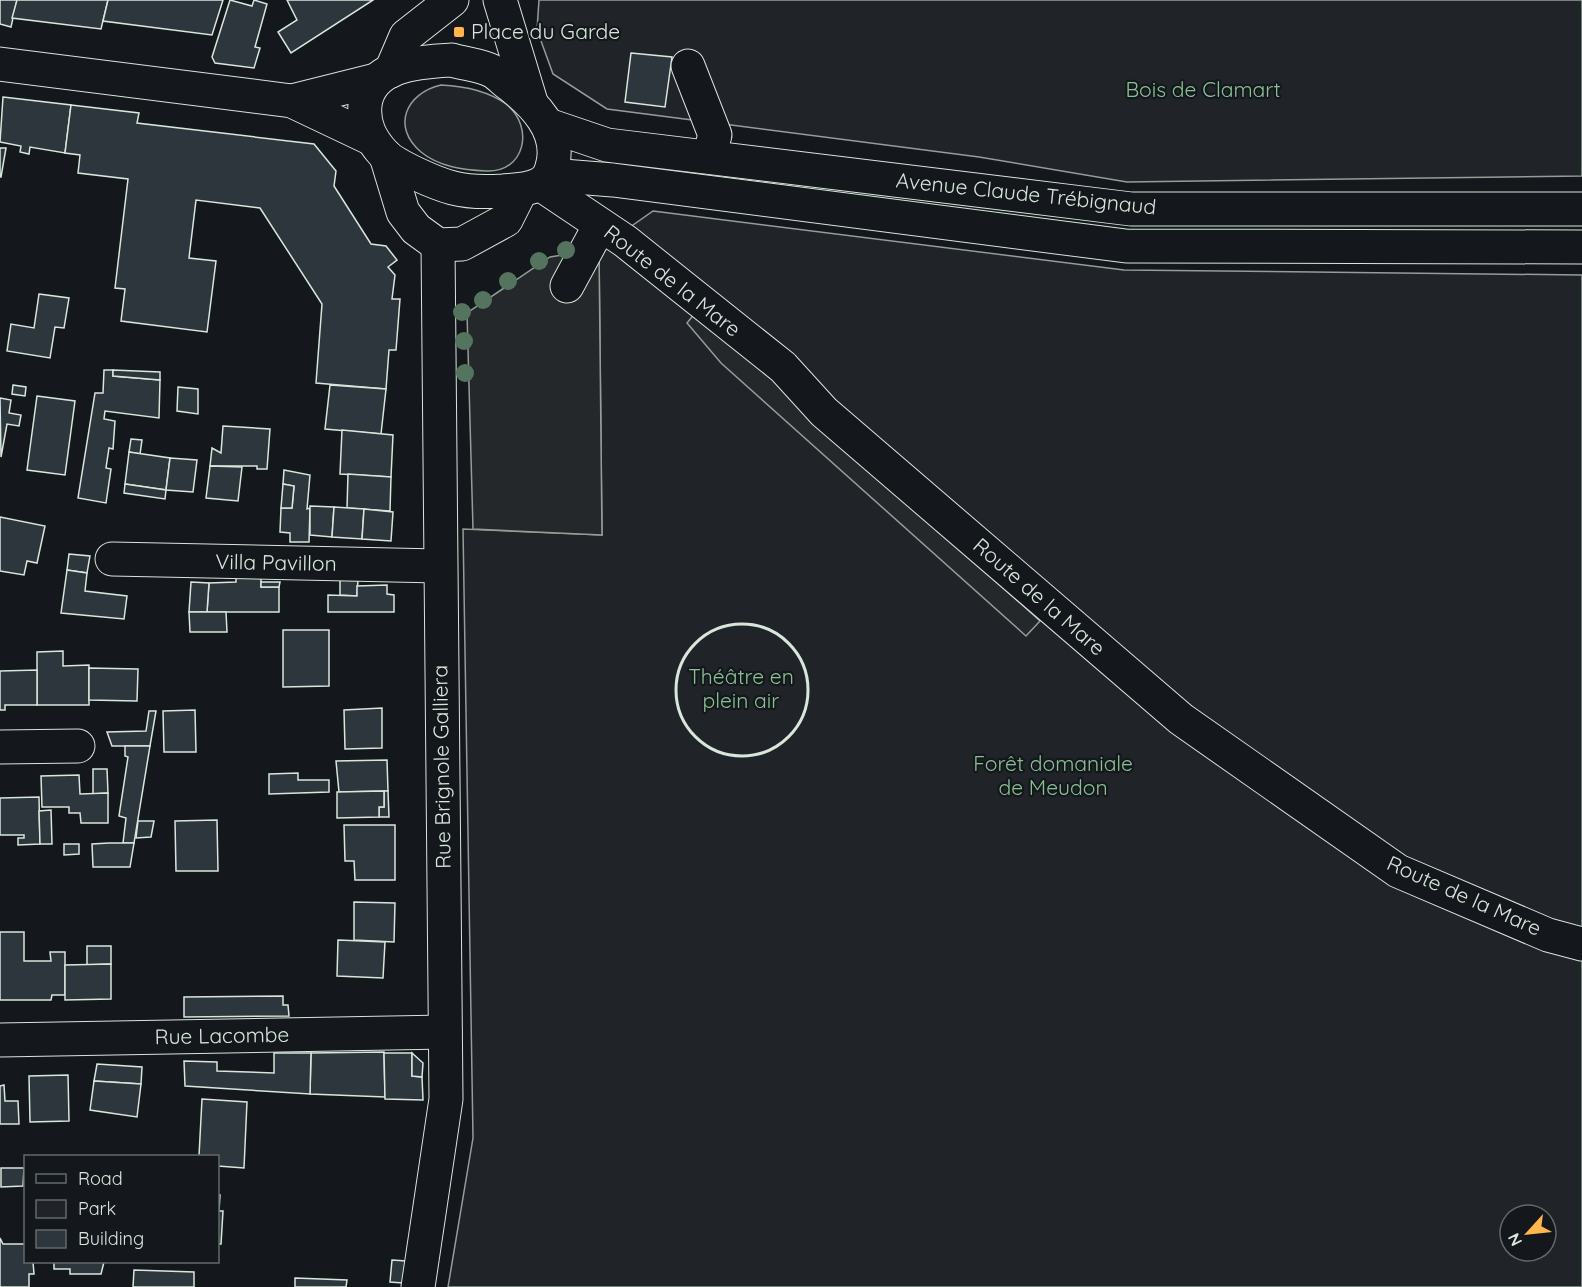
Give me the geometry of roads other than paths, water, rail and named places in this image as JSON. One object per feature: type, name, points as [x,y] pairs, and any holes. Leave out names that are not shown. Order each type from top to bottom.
[{"type":"street","points":[[452,0],[406,36],[384,75],[367,92],[365,108],[365,124],[379,148],[403,213],[416,229],[438,245],[462,244],[506,220],[537,183],[555,152],[539,114],[500,0]]},
{"type":"street","points":[[292,101],[384,75],[419,62],[452,60],[492,71],[539,114]]},
{"type":"street","points":[[0,64],[292,101],[453,188],[495,192],[537,183]]},
{"type":"street","points":[[688,66],[715,135],[709,156]]},
{"type":"street","name":"Avenue Claude Trébignaud","points":[[539,114],[607,145],[1131,209],[1582,209]]},
{"type":"street","name":"Avenue Claude Trébignaud","points":[[537,183],[613,180],[1126,246],[1582,247]]},
{"type":"street","name":"Route de la Mare","points":[[537,183],[625,241],[783,367],[824,412],[1181,719],[1398,871],[1548,935],[1582,944]]},
{"type":"street","points":[[567,286],[600,225]]},
{"type":"street","name":"Rue Brignole Galliera","points":[[418,1287],[446,1099],[438,245]]},
{"type":"street","name":"Villa Pavillon","points":[[112,559],[440,566]]},
{"type":"street","points":[[0,747],[78,746]]},
{"type":"street","name":"Rue Lacombe","points":[[0,1040],[445,1032]]},
{"type":"place","name":"Place du Garde","points":[[459,32]]},
{"type":"park label","name":"Bois de Clamart","points":[[1203,90]]},
{"type":"park label","name":"Théâtre en plein air","points":[[741,689]]},
{"type":"park label","name":"Forêt domaniale de Meudon","points":[[1053,776]]}]
